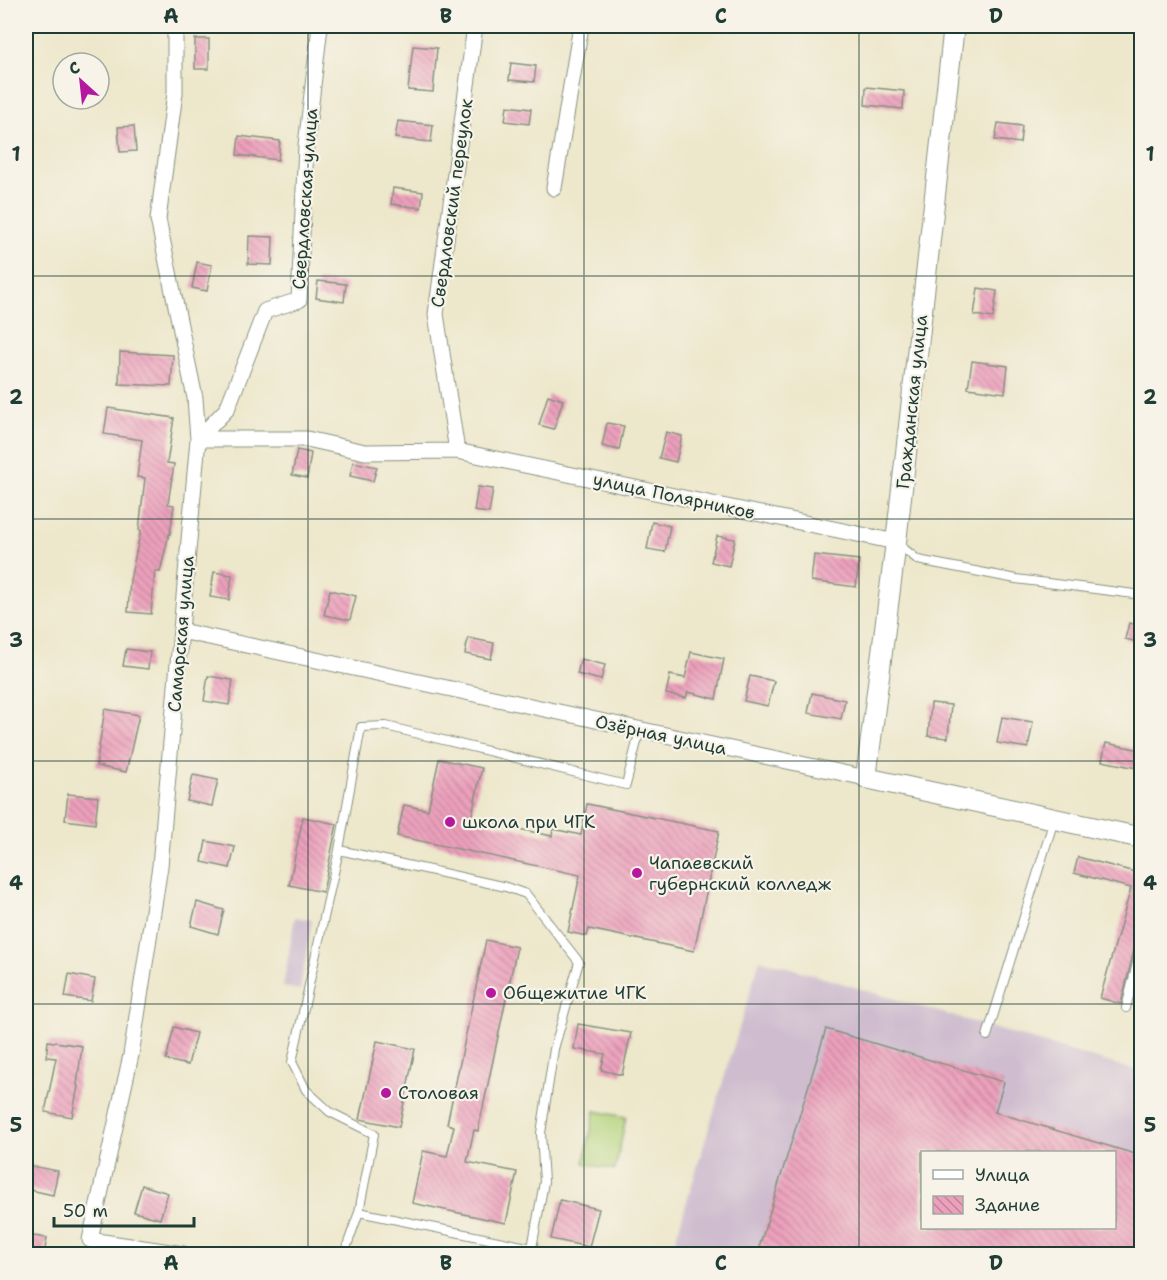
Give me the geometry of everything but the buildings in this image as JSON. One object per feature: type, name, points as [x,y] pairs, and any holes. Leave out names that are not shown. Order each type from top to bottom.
[{"type":"street","name":"Самарская улица","points":[[175,26],[175,93],[158,219],[195,398],[198,439],[160,866],[131,1055],[90,1240],[183,1254]]},
{"type":"street","name":"Свердловская улица","points":[[198,439],[227,409],[265,311],[299,300],[306,145],[320,26]]},
{"type":"street","name":"Свердловский переулок","points":[[457,451],[436,315],[475,26]]},
{"type":"street","points":[[554,188],[581,26]]},
{"type":"street","name":"Гражданская улица","points":[[866,778],[896,542],[949,27]]},
{"type":"street","name":"улица Полярников","points":[[198,439],[307,439],[365,452],[457,451],[896,542]]},
{"type":"street","name":"Озёрная улица","points":[[181,631],[1142,838]]},
{"type":"lane","points":[[742,26],[750,26]]},
{"type":"lane","name":"улица Полярников","points":[[896,542],[918,560],[1016,579],[1142,595]]},
{"type":"lane","points":[[344,1254],[359,1212],[374,1134],[330,1112],[306,1090],[292,1062],[339,850],[361,727],[386,726],[626,785],[640,730]]},
{"type":"lane","points":[[987,1036],[1054,819]]},
{"type":"lane","points":[[339,850],[506,887],[526,894],[579,962],[554,1049],[541,1133],[544,1182],[532,1248]]},
{"type":"lane","points":[[1126,1008],[1142,943]]},
{"type":"lane","points":[[359,1212],[532,1248],[546,1254]]},
{"type":"shaded area","points":[[295,917],[312,920],[300,990],[283,987]]},
{"type":"shaded area","points":[[760,959],[1141,1072],[1141,1254],[671,1254]]},
{"type":"green space","points":[[595,1111],[626,1117],[615,1170],[584,1163]]},
{"type":"place","name":"школа при ЧГК","points":[[450,822]]},
{"type":"place","name":"Чапаевский губернский колледж","points":[[637,873]]},
{"type":"place","name":"Общежитие ЧГК","points":[[491,993]]},
{"type":"place","name":"Столовая","points":[[386,1093]]}]
